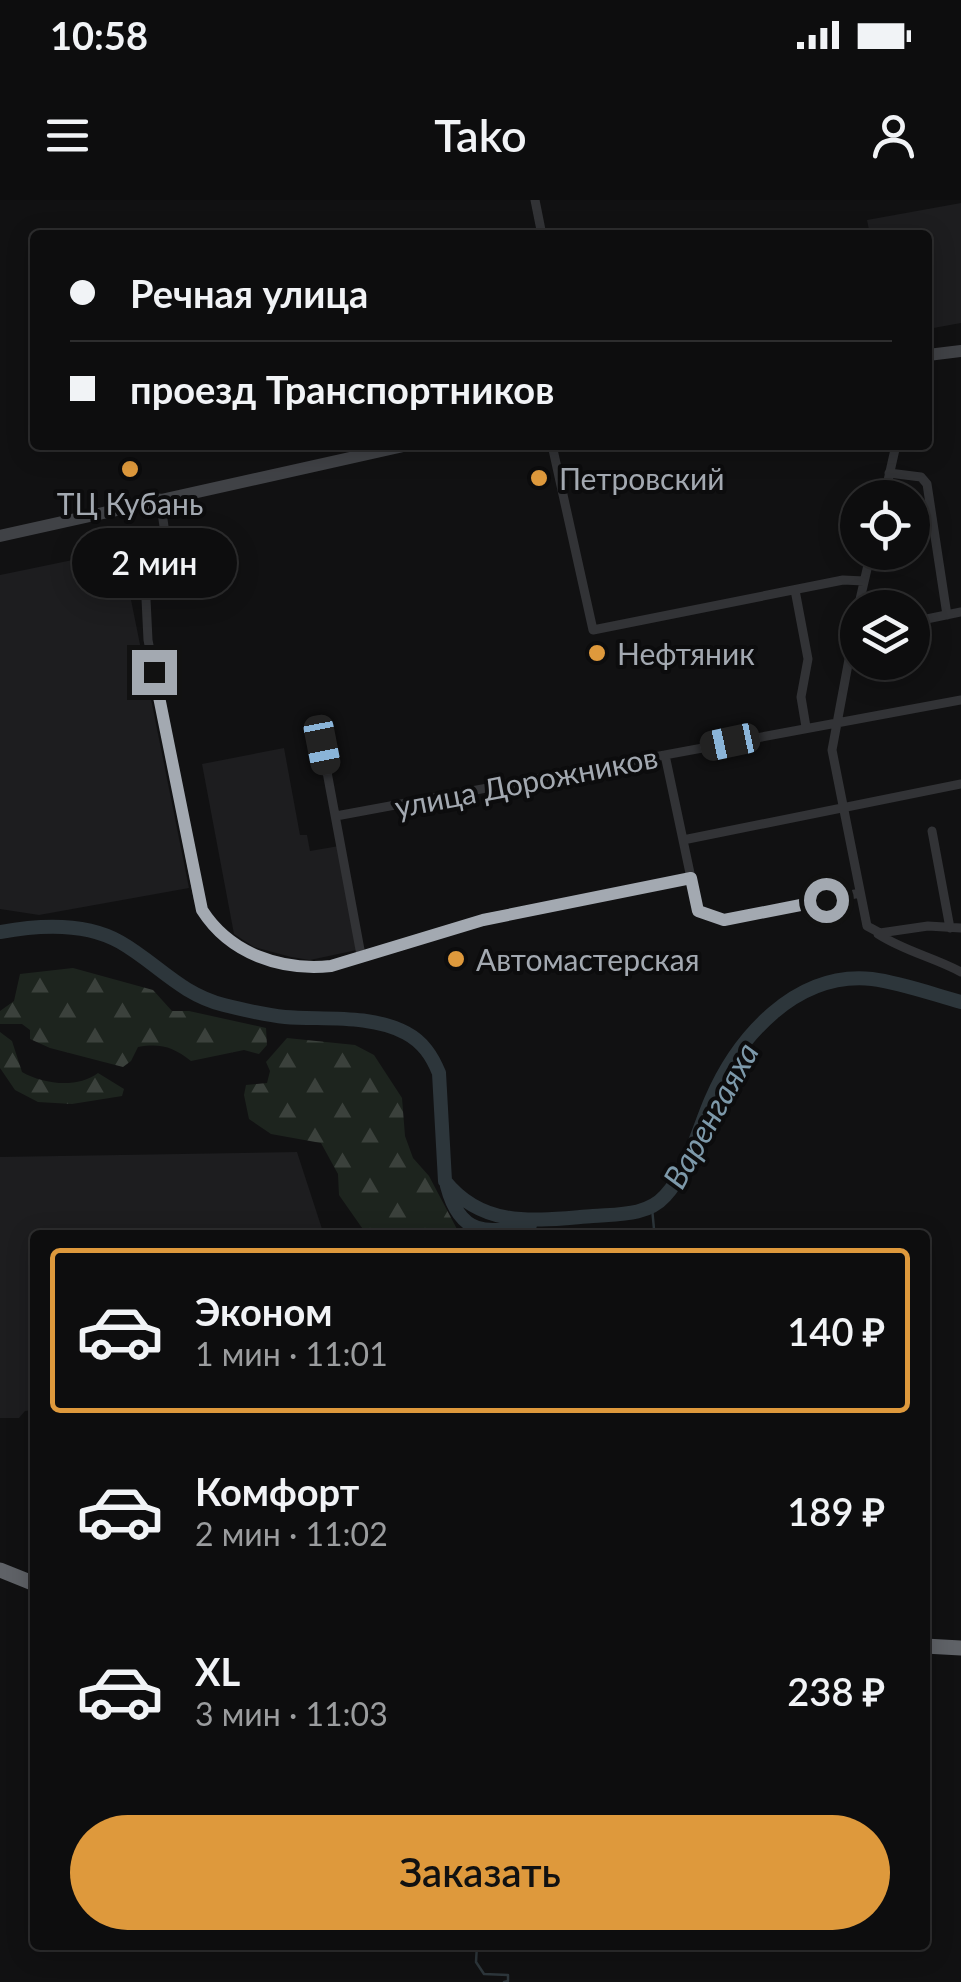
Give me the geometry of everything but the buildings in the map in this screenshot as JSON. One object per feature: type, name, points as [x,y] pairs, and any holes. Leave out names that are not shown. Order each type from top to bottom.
[{"type":"highway","points":[[0,1570],[30,1582]]},
{"type":"highway","points":[[930,1646],[961,1648]]},
{"type":"street","points":[[535,200],[541,230]]},
{"type":"street","points":[[932,354],[961,351]]},
{"type":"street","points":[[0,536],[385,450]]},
{"type":"street","points":[[553,450],[593,630],[843,580],[864,581]]},
{"type":"street","points":[[887,480],[895,450]]},
{"type":"street","points":[[889,472],[921,477],[926,484],[947,615]]},
{"type":"street","points":[[160,498],[168,562],[164,574],[148,591],[146,623],[202,910],[224,936],[261,958],[305,968],[331,966],[483,920],[691,878]]},
{"type":"street","points":[[862,590],[867,570]]},
{"type":"street","points":[[796,590],[808,659],[801,697],[806,726]]},
{"type":"street","points":[[930,618],[961,612]]},
{"type":"street","points":[[843,680],[832,750],[860,893],[873,931],[903,949],[934,957],[961,972]]},
{"type":"street","name":"улица Дорожников","points":[[336,816],[961,700]]},
{"type":"street","points":[[322,745],[360,956]]},
{"type":"street","points":[[664,755],[698,911],[724,920],[860,893]]},
{"type":"street","points":[[682,840],[961,784]]},
{"type":"street","points":[[873,931],[928,926],[956,928],[932,832]]},
{"type":"shaded area","points":[[961,203],[961,323],[932,328],[932,230],[869,230],[867,220]]},
{"type":"shaded area","points":[[121,550],[189,888],[39,915],[0,909],[0,575]]},
{"type":"shaded area","points":[[284,748],[300,835],[307,835],[310,851],[339,846],[357,950],[310,960],[254,947],[234,934],[202,764]]},
{"type":"shaded area","points":[[297,1152],[322,1230],[30,1230],[30,1410],[19,1418],[0,1418],[0,1157]]},
{"type":"green space","points":[[73,968],[153,990],[172,1011],[189,1011],[266,1028],[267,1045],[259,1054],[244,1050],[191,1061],[166,1047],[138,1047],[123,1067],[50,1048],[30,1039],[30,1030],[22,1024],[0,1024],[0,1011],[14,1001],[20,974]]},
{"type":"green space","points":[[0,1032],[12,1041],[22,1072],[60,1083],[80,1081],[98,1073],[124,1089],[122,1096],[72,1104],[38,1102],[15,1090],[0,1068]]},
{"type":"green space","points":[[287,1038],[355,1045],[374,1055],[402,1098],[405,1136],[413,1158],[429,1176],[457,1230],[364,1230],[339,1195],[338,1174],[321,1143],[271,1134],[249,1119],[246,1085],[267,1083],[270,1071],[266,1062]]},
{"type":"waterway","name":"Варенгаяха","points":[[0,932],[45,927],[92,931],[120,942],[208,1000],[277,1016],[378,1023],[406,1033],[426,1050],[439,1073],[445,1181],[477,1208],[495,1215],[533,1220],[622,1214],[658,1203],[680,1175],[711,1100],[737,1053],[773,1013],[795,997],[844,979],[872,979],[961,1002]]},
{"type":"waterway","points":[[447,1186],[459,1214],[477,1228],[500,1230],[530,1225]]},
{"type":"waterway","points":[[652,1208],[655,1230]]},
{"type":"waterway","points":[[477,1950],[476,1962],[484,1974],[508,1975],[504,1982]]},
{"type":"place","name":"ТЦ Кубань","points":[[130,469]]},
{"type":"place","name":"Петровский","points":[[539,478]]},
{"type":"place","name":"Нефтяник","points":[[597,653]]},
{"type":"place","name":"Автомастерская","points":[[456,959]]},
{"type":"route","points":[[154,672],[202,910],[224,936],[261,958],[294,967],[331,966],[483,920],[691,878],[698,911],[724,920],[826,900]]}]
